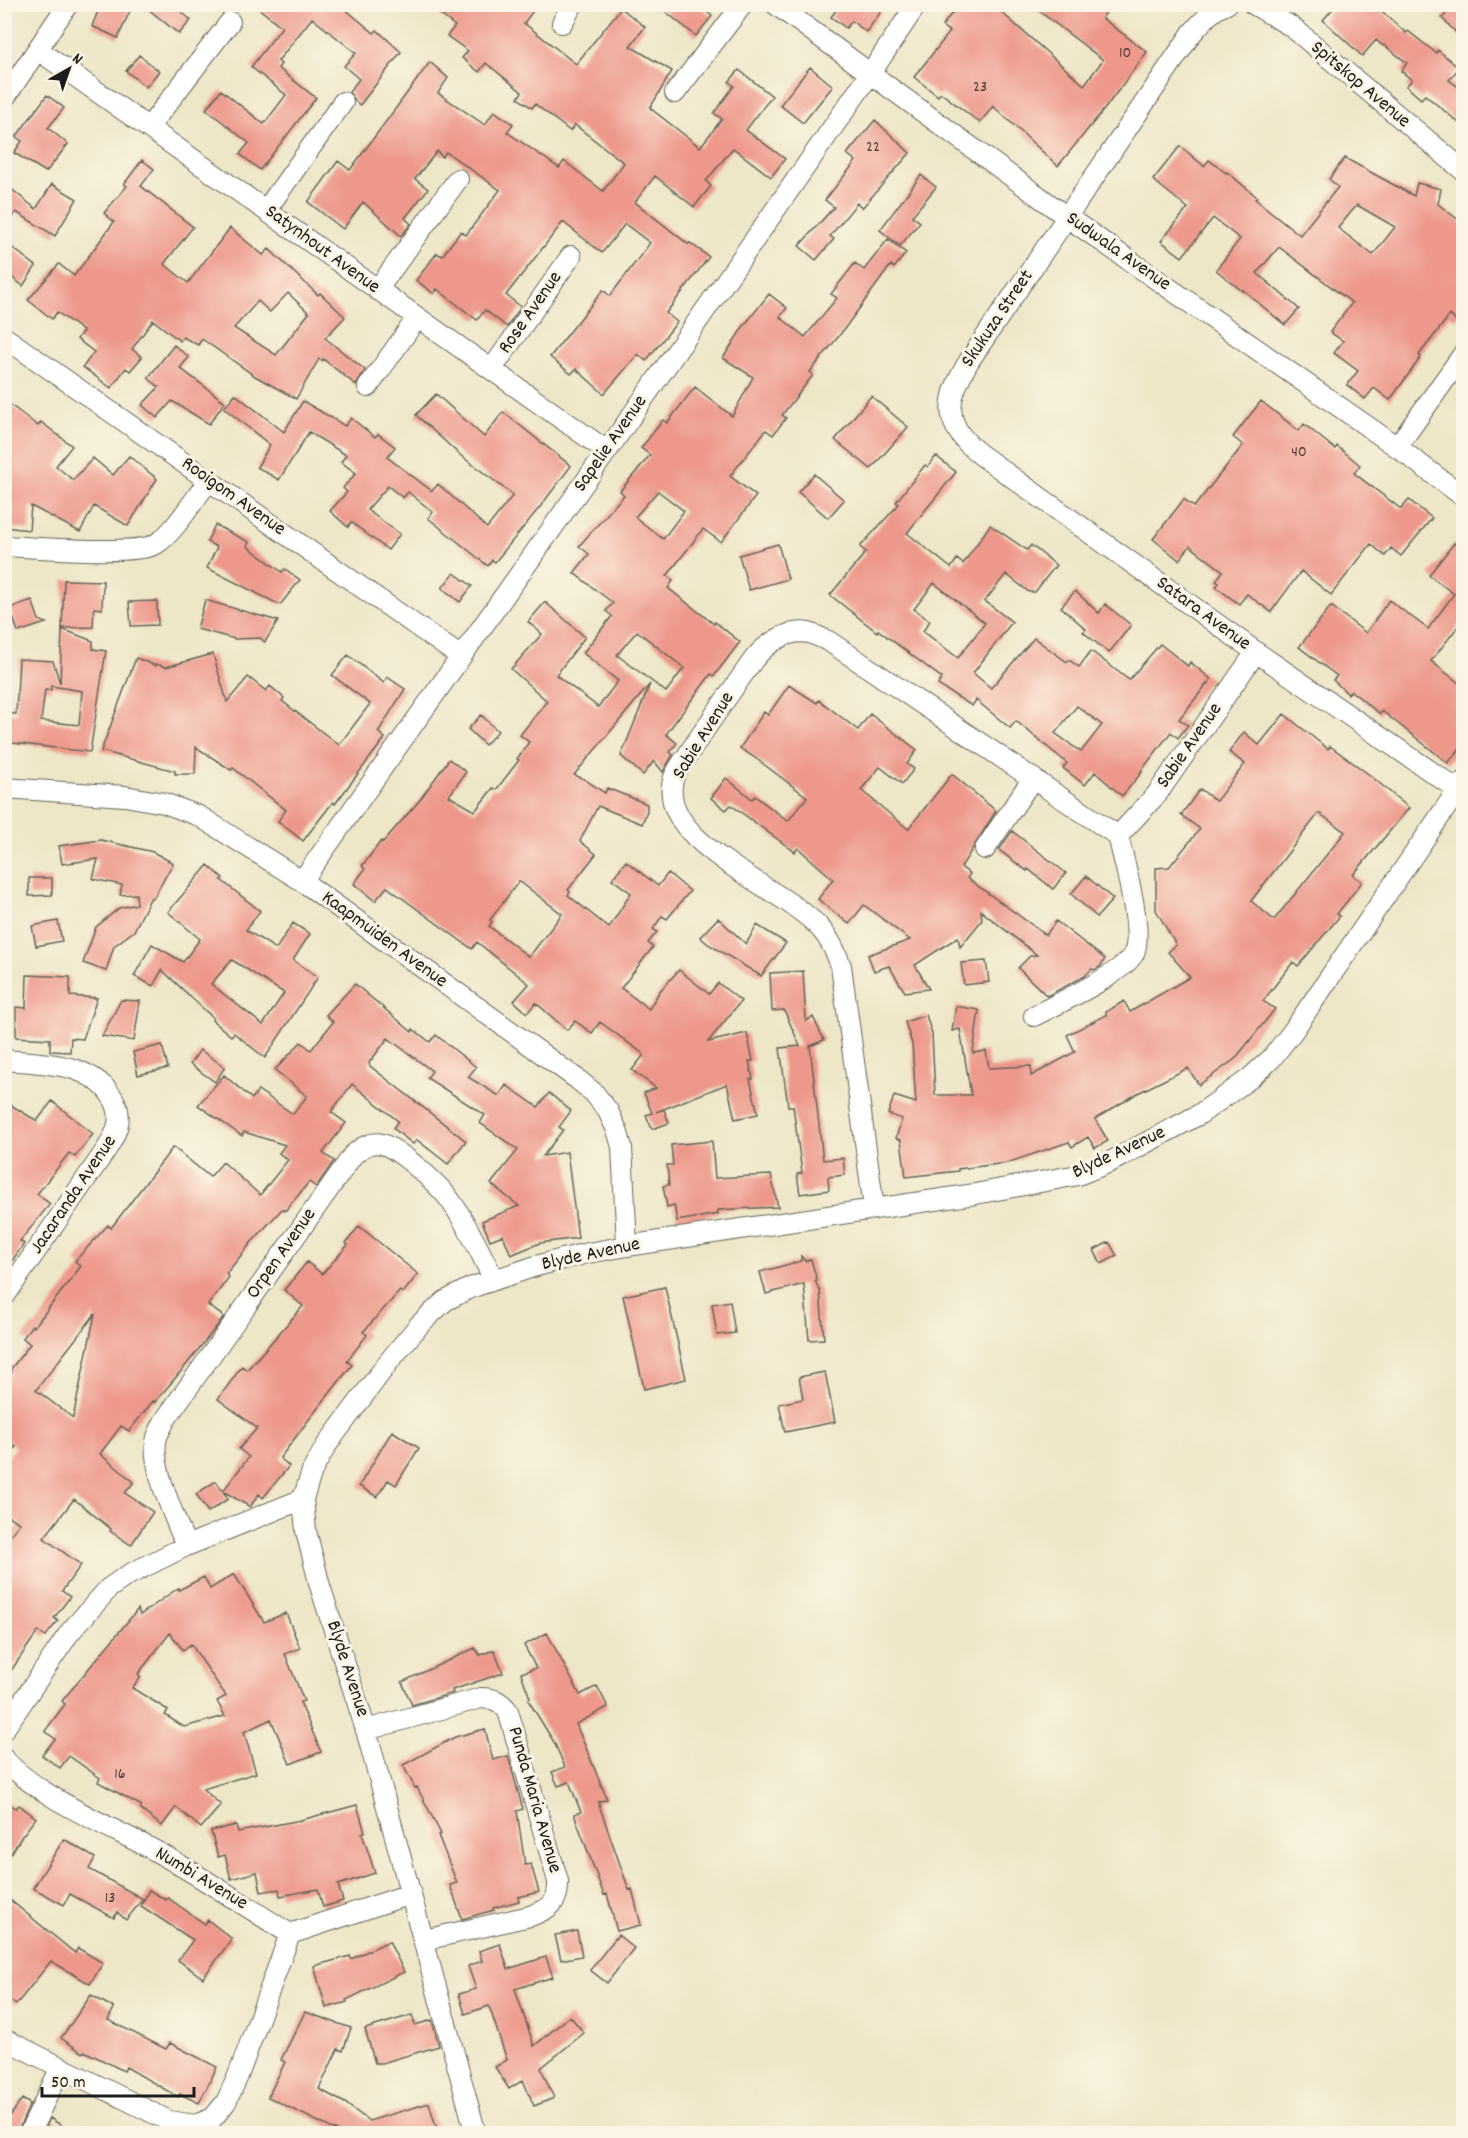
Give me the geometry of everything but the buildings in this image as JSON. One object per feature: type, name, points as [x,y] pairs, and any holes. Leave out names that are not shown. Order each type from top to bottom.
[{"type":"street","points":[[4,99],[68,4]]},
{"type":"street","points":[[562,23],[573,4]]},
{"type":"street","points":[[675,93],[743,4]]},
{"type":"street","name":"Sudwala Avenue","points":[[775,4],[1067,217],[1397,447],[1464,497]]},
{"type":"street","name":"Sapelie Avenue","points":[[302,882],[607,451],[917,4]]},
{"type":"street","points":[[1067,217],[1192,33],[1207,16],[1227,4]]},
{"type":"street","name":"Spitskop Avenue","points":[[1253,4],[1292,27],[1464,171]]},
{"type":"street","points":[[149,127],[230,22]]},
{"type":"street","name":"Satynhout Avenue","points":[[38,50],[607,451]]},
{"type":"street","points":[[266,210],[343,102]]},
{"type":"street","points":[[377,290],[458,179]]},
{"type":"street","name":"Skukuza Street","points":[[956,429],[951,413],[952,396],[958,380],[1067,217]]},
{"type":"street","name":"Rose Avenue","points":[[492,369],[571,256]]},
{"type":"street","points":[[368,387],[417,318]]},
{"type":"street","name":"Rooigom Avenue","points":[[4,337],[461,657]]},
{"type":"street","points":[[1397,447],[1464,353]]},
{"type":"street","name":"Satara Avenue","points":[[956,429],[968,445],[981,455],[1256,652],[1461,785]]},
{"type":"street","points":[[4,546],[121,550],[154,545],[166,536],[209,480]]},
{"type":"street","name":"Sabie Avenue","points":[[874,1208],[841,966],[834,946],[819,926],[798,909],[701,843],[676,814],[670,799],[673,778],[715,714],[760,651],[777,639],[793,633],[810,633],[830,642],[1118,836],[1157,794],[1256,652]]},
{"type":"street","points":[[985,849],[1033,778]]},
{"type":"street","name":"Blyde Avenue","points":[[476,2133],[366,1730],[320,1586],[306,1532],[303,1498],[312,1471],[326,1446],[420,1324],[445,1301],[470,1288],[536,1266],[583,1254],[986,1192],[1078,1175],[1200,1114],[1271,1059],[1293,1031],[1461,785]]},
{"type":"street","name":"Kaapmuiden Avenue","points":[[4,788],[125,796],[164,803],[199,816],[302,882],[577,1078],[594,1093],[608,1111],[617,1130],[622,1147],[627,1246]]},
{"type":"street","points":[[1034,1016],[1098,983],[1134,954],[1137,940],[1136,919],[1118,836]]},
{"type":"street","name":"Jacaranda Avenue","points":[[4,1060],[73,1068],[92,1077],[107,1089],[116,1102],[120,1117],[117,1132],[106,1150],[4,1297]]},
{"type":"street","name":"Orpen Avenue","points":[[186,1546],[159,1473],[156,1455],[157,1438],[172,1410],[353,1155],[365,1145],[381,1144],[399,1154],[436,1185],[452,1202],[494,1280]]},
{"type":"street","points":[[4,1729],[70,1632],[109,1588],[128,1575],[186,1546],[303,1498]]},
{"type":"street","name":"Punda Maria Avenue","points":[[366,1730],[482,1698],[492,1698],[501,1703],[508,1711],[558,1881],[558,1895],[544,1911],[424,1940]]},
{"type":"street","name":"Numbi Avenue","points":[[4,1759],[24,1777],[50,1794],[161,1854],[290,1934]]},
{"type":"street","points":[[4,2039],[169,2121],[195,2125],[213,2118],[226,2102],[238,2076],[290,1934],[410,1894]]},
{"type":"street","points":[[29,2133],[61,2067]]}]
